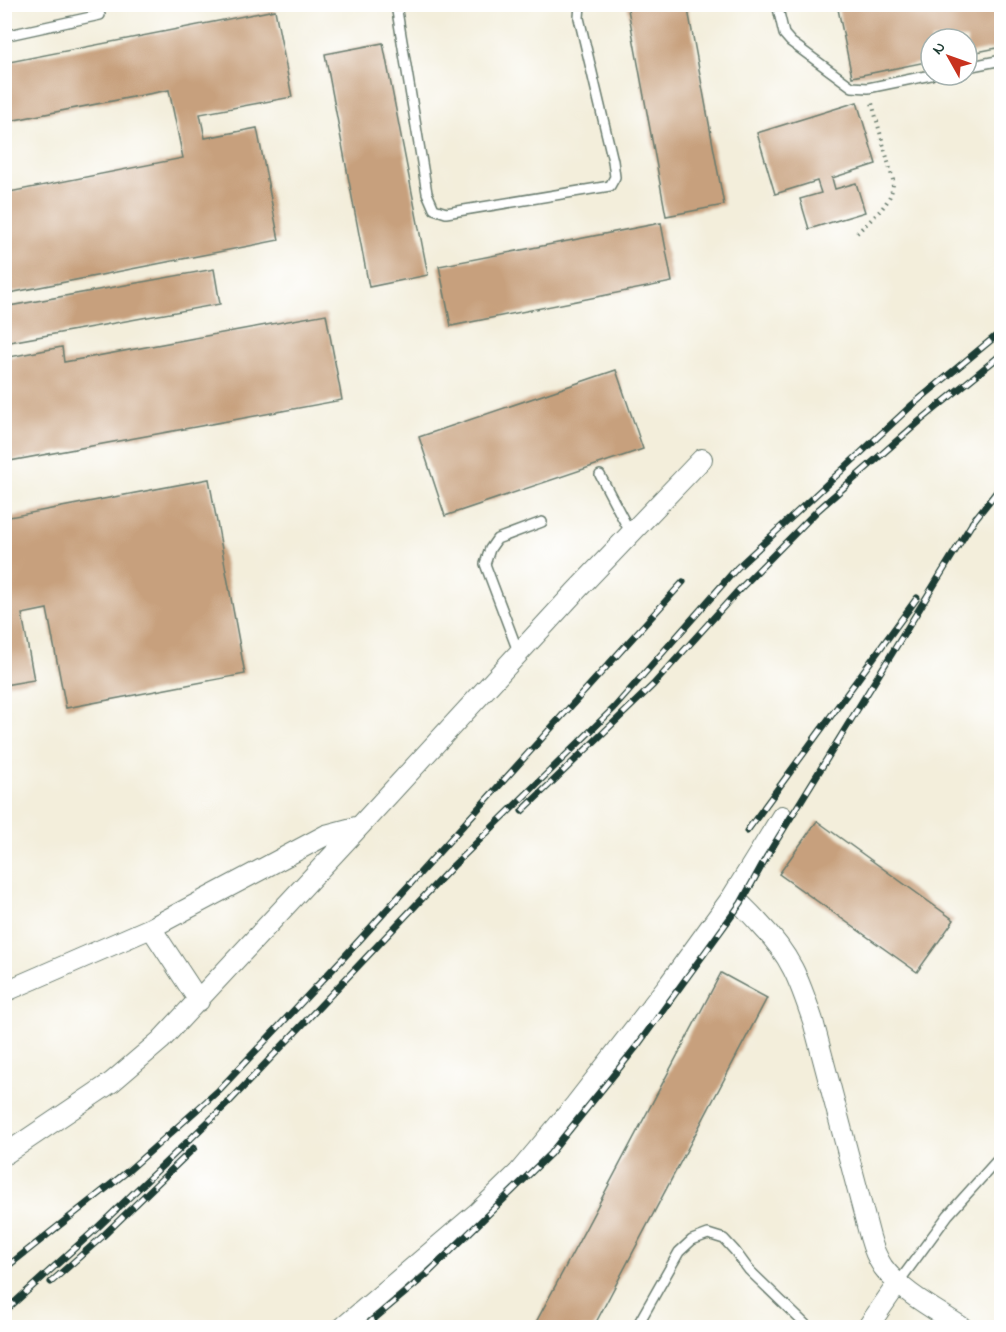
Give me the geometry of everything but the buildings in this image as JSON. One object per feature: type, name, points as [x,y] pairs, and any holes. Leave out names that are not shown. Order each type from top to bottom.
[{"type":"street","points":[[4,1155],[112,1082],[161,1040],[702,459]]},
{"type":"street","points":[[342,1328],[479,1211],[518,1173],[575,1105],[669,984],[732,897],[782,816]]},
{"type":"street","points":[[4,992],[151,928],[326,835],[360,826]]},
{"type":"street","points":[[732,897],[741,903],[776,941],[791,962],[813,1021],[876,1256],[898,1283],[963,1328]]},
{"type":"street","points":[[151,928],[199,1001]]},
{"type":"street","points":[[867,1328],[898,1283]]},
{"type":"lane","points":[[397,11],[428,193],[434,209],[447,213],[610,186],[615,177],[613,161],[579,18],[580,4]]},
{"type":"lane","points":[[777,4],[784,34],[791,42],[852,87],[868,88],[919,77]]},
{"type":"lane","points":[[4,36],[100,15]]},
{"type":"lane","points":[[979,65],[1002,60]]},
{"type":"lane","points":[[600,475],[631,534]]},
{"type":"lane","points":[[519,654],[485,564],[490,549],[497,540],[542,522]]},
{"type":"lane","points":[[898,1283],[948,1215],[1002,1155]]},
{"type":"lane","points":[[636,1328],[679,1252],[692,1240],[708,1234],[724,1239],[749,1270],[809,1328]]},
{"type":"path","points":[[857,233],[887,203],[894,191],[868,88]]},
{"type":"railway","points":[[4,1312],[97,1228],[230,1101],[453,866],[614,708],[737,568],[911,406],[1002,331]]},
{"type":"railway","points":[[522,811],[653,685],[736,593],[818,510],[921,420],[1002,354]]},
{"type":"railway","points":[[972,523],[1002,485]]},
{"type":"railway","points":[[363,1328],[426,1275],[550,1154],[637,1046],[741,903],[767,856],[976,517]]},
{"type":"railway","points":[[4,1269],[128,1171],[219,1090],[346,955],[683,582]]},
{"type":"railway","points":[[747,831],[917,598]]},
{"type":"railway","points":[[51,1282],[103,1236],[194,1148]]}]
